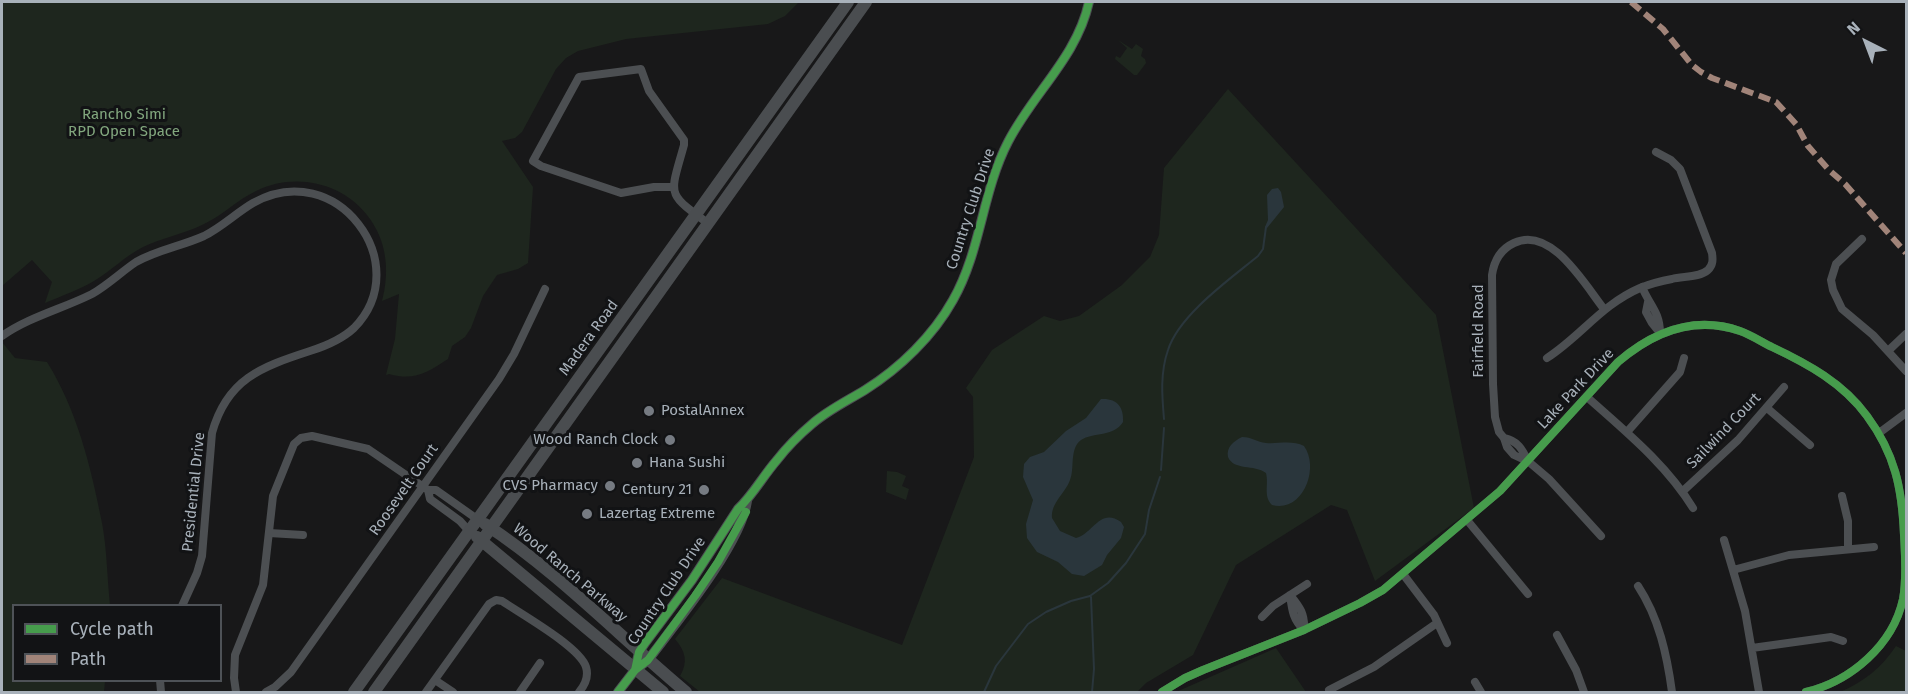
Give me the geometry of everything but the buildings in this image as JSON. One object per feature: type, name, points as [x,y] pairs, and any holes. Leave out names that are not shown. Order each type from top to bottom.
[{"type":"main road","name":"Madera Road","points":[[354,693],[848,2]]},
{"type":"main road","name":"Madera Road","points":[[374,693],[867,2]]},
{"type":"main road","name":"Wood Ranch Parkway","points":[[477,519],[574,594],[686,693]]},
{"type":"main road","name":"Wood Ranch Parkway","points":[[469,531],[663,693]]},
{"type":"street","name":"Country Club Drive","points":[[618,693],[718,562],[746,511],[747,500],[777,459],[814,422],[898,365],[929,333],[948,309],[963,281],[971,259],[1000,159],[1020,121],[1072,46],[1089,2]]},
{"type":"street","points":[[673,186],[621,193],[541,166],[533,161],[579,77],[641,69],[648,91],[684,140],[673,186],[677,199],[709,224]]},
{"type":"street","points":[[1547,358],[1562,349],[1604,309],[1642,287],[1700,274],[1710,267],[1713,261],[1712,253],[1680,169],[1671,160],[1656,152]]},
{"type":"street","name":"Presidential Drive","points":[[2,336],[22,324],[98,291],[144,258],[206,235],[253,204],[276,194],[301,191],[326,197],[346,210],[364,231],[375,261],[375,275],[371,299],[360,320],[337,340],[253,373],[232,391],[216,417],[212,434],[202,556],[183,604]]},
{"type":"street","name":"Fairfield Road","points":[[1601,536],[1549,479],[1528,462],[1521,447],[1513,440],[1504,438],[1499,432],[1495,417],[1493,384],[1492,275],[1497,258],[1506,248],[1519,241],[1531,239],[1545,243],[1568,261],[1604,309]]},
{"type":"street","points":[[1862,239],[1836,264],[1831,280],[1833,290],[1842,309],[1866,328],[1906,371]]},
{"type":"street","points":[[1642,287],[1648,303],[1646,312],[1660,333]]},
{"type":"street","name":"Roosevelt Court","points":[[266,693],[291,672],[426,488],[503,373],[544,289]]},
{"type":"street","name":"Lake Park Drive","points":[[1162,693],[1185,678],[1304,630],[1360,603],[1403,574],[1500,491],[1625,356],[1660,333],[1687,326],[1712,326],[1739,331],[1813,368],[1833,381],[1850,396],[1879,433],[1897,471],[1905,512],[1905,599],[1882,641],[1867,659],[1835,683],[1806,693]]},
{"type":"street","points":[[1888,351],[1906,334]]},
{"type":"street","points":[[1627,432],[1680,372],[1684,358]]},
{"type":"street","name":"Sailwind Court","points":[[1683,491],[1738,440],[1784,387]]},
{"type":"street","points":[[1587,397],[1652,455],[1683,491],[1693,508]]},
{"type":"street","points":[[1767,408],[1810,445]]},
{"type":"street","points":[[1879,433],[1906,413]]},
{"type":"street","name":"Wood Ranch Parkway","points":[[269,532],[273,496],[291,449],[298,440],[312,436],[368,449],[426,488],[436,489],[477,519]]},
{"type":"street","name":"Wood Ranch Parkway","points":[[426,488],[430,499],[460,521],[469,531]]},
{"type":"street","points":[[1842,496],[1848,521],[1848,549]]},
{"type":"street","points":[[1467,520],[1528,594]]},
{"type":"street","points":[[236,693],[235,655],[263,585],[269,532],[303,535]]},
{"type":"street","points":[[1724,540],[1745,611],[1759,693]]},
{"type":"street","points":[[1733,570],[1789,555],[1874,547]]},
{"type":"street","points":[[1403,574],[1434,615],[1447,643]]},
{"type":"street","points":[[1262,617],[1272,606],[1307,584]]},
{"type":"street","points":[[1638,586],[1647,599],[1663,644],[1672,693]]},
{"type":"street","points":[[1290,595],[1301,608],[1305,618],[1304,630]]},
{"type":"street","points":[[426,693],[489,604],[496,600],[511,607],[578,654],[586,668],[587,677],[579,693]]},
{"type":"street","points":[[1329,690],[1374,667],[1437,622]]},
{"type":"street","points":[[1557,635],[1576,670],[1584,693]]},
{"type":"street","points":[[1752,648],[1830,637],[1843,641]]},
{"type":"street","points":[[520,693],[540,663]]},
{"type":"street","points":[[435,680],[453,693]]},
{"type":"street","points":[[1474,682],[1481,693]]},
{"type":"green space","name":"Rancho Simi RPD Open Space","points":[[2,2],[799,2],[785,16],[768,24],[626,39],[578,51],[566,58],[556,69],[522,132],[515,138],[502,141],[533,187],[528,263],[518,269],[497,275],[483,296],[471,328],[465,337],[452,346],[448,359],[427,372],[406,377],[386,375],[395,339],[399,294],[382,301],[386,267],[379,235],[367,215],[356,204],[330,188],[316,184],[286,182],[256,191],[209,221],[143,247],[94,281],[45,303],[52,282],[32,260],[2,286]]},
{"type":"green space","points":[[1118,40],[1132,49],[1136,44],[1143,49],[1141,56],[1146,63],[1137,75],[1115,59],[1116,56],[1120,58],[1127,48]]},
{"type":"green space","points":[[1228,89],[1436,315],[1474,508],[1375,581],[1347,510],[1331,505],[1236,565],[1193,655],[1146,683],[1137,692],[700,692],[680,676],[685,657],[675,639],[722,578],[902,645],[974,457],[973,397],[966,388],[992,350],[1044,316],[1060,321],[1079,316],[1122,285],[1150,257],[1159,235],[1164,168]]},
{"type":"green space","points":[[2,342],[15,358],[47,362],[58,380],[75,419],[88,460],[102,523],[110,604],[12,604],[12,682],[105,682],[104,692],[2,692]]},
{"type":"green space","points":[[887,471],[906,476],[902,486],[909,489],[906,500],[886,492]]},
{"type":"green space","points":[[1896,646],[1906,651],[1906,692],[1840,692],[1857,684],[1872,673]]},
{"type":"green space","points":[[1276,648],[1306,692],[1176,692]]},
{"type":"shaded area","points":[[1278,188],[1284,207],[1267,228],[1265,227],[1268,220],[1267,195],[1272,189]]},
{"type":"shaded area","points":[[1101,399],[1111,400],[1118,404],[1121,408],[1123,422],[1114,430],[1086,438],[1077,444],[1070,480],[1052,512],[1052,518],[1060,531],[1076,538],[1082,536],[1102,519],[1114,518],[1124,527],[1121,538],[1102,565],[1084,576],[1072,574],[1058,562],[1037,552],[1027,538],[1026,524],[1033,500],[1023,477],[1024,464],[1030,457],[1044,452],[1066,431],[1086,418]]},
{"type":"shaded area","points":[[1242,437],[1266,443],[1290,443],[1304,446],[1310,466],[1306,487],[1300,496],[1283,506],[1272,505],[1269,502],[1266,473],[1239,466],[1228,457],[1229,447]]},
{"type":"waterway","points":[[1164,419],[1162,393],[1164,367],[1174,337],[1194,311],[1258,256],[1263,249],[1266,227]]},
{"type":"waterway","points":[[1161,470],[1164,428]]},
{"type":"waterway","points":[[984,692],[996,666],[1028,624],[1046,612],[1090,596],[1108,583],[1126,563],[1145,534],[1149,510],[1160,477]]},
{"type":"waterway","points":[[1091,597],[1094,669],[1092,692]]},
{"type":"marked path","points":[[1631,2],[1663,29],[1692,65],[1701,72],[1776,102],[1796,124],[1808,146],[1906,253]]},
{"type":"cycle path","points":[[635,670],[639,652],[645,643],[692,580],[738,509],[785,450],[818,419],[891,372],[926,338],[945,313],[970,262],[999,161],[1018,124],[1065,58],[1083,22],[1089,2]]},
{"type":"cycle path","points":[[1162,692],[1203,670],[1304,630],[1383,590],[1500,491],[1618,362],[1631,351],[1675,329],[1706,325],[1748,334],[1799,360],[1836,384],[1858,404],[1877,430],[1895,472],[1903,518],[1905,567],[1903,599],[1898,616],[1880,646],[1868,659],[1839,679],[1806,692]]},
{"type":"cycle path","points":[[618,692],[635,670],[648,660],[695,596],[718,562],[746,512]]},
{"type":"place","name":"PostalAnnex","points":[[649,411]]},
{"type":"place","name":"Wood Ranch Clock","points":[[670,440]]},
{"type":"place","name":"Hana Sushi","points":[[637,463]]},
{"type":"place","name":"CVS Pharmacy","points":[[610,486]]},
{"type":"place","name":"Century 21","points":[[704,490]]},
{"type":"place","name":"Lazertag Extreme","points":[[587,514]]}]
